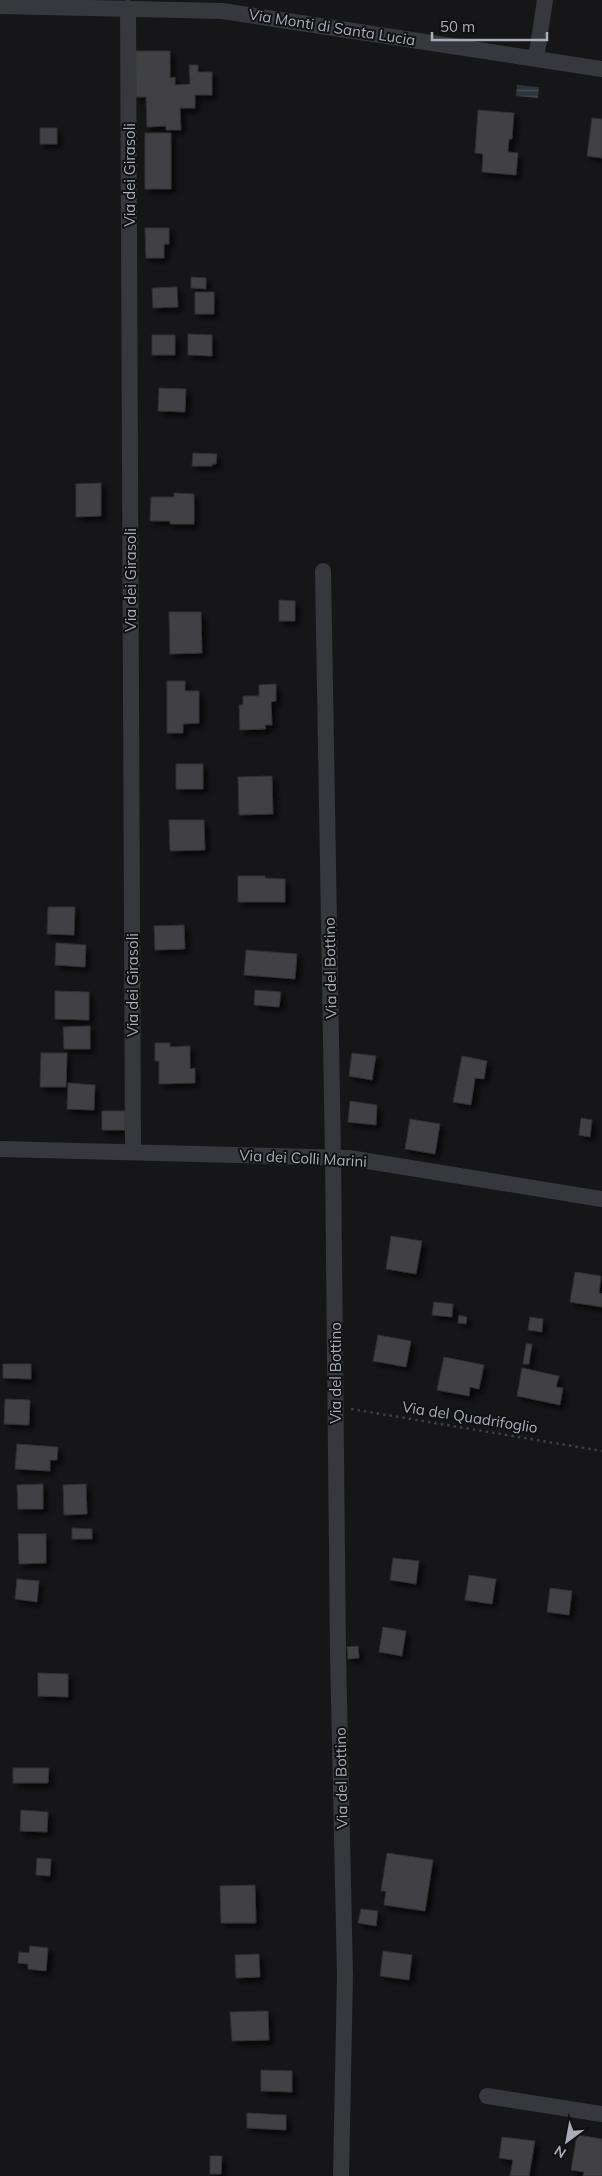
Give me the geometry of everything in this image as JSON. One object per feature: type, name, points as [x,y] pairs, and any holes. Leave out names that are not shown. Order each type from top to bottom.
[{"type":"street","points":[[536,59],[545,0]]},
{"type":"street","name":"Via Monti di Santa Lucia","points":[[0,6],[202,10],[243,14],[602,69]]},
{"type":"street","name":"Via dei Girasoli","points":[[128,8],[133,1152]]},
{"type":"street","name":"Via del Bottino","points":[[322,571],[333,1157],[338,1653],[345,1975],[341,2176]]},
{"type":"street","name":"Via dei Colli Marini","points":[[0,1149],[333,1157],[366,1160],[602,1200]]},
{"type":"street","points":[[487,2096],[602,2114]]},
{"type":"path","name":"Via del Quadrifoglio","points":[[335,1406],[602,1451]]},
{"type":"shaded area","points":[[517,85],[539,87],[538,98],[516,96]]},
{"type":"building","points":[[135,51],[170,51],[170,78],[175,77],[175,85],[190,84],[189,65],[198,65],[198,72],[212,72],[212,95],[195,95],[195,108],[180,108],[181,130],[166,130],[166,126],[147,127],[146,97],[136,97]]},
{"type":"building","points":[[478,110],[514,113],[512,139],[509,139],[508,152],[518,153],[516,175],[482,172],[483,154],[475,153]]},
{"type":"building","points":[[592,118],[602,119],[602,158],[587,156]]},
{"type":"building","points":[[40,128],[57,128],[57,144],[40,144]]},
{"type":"building","points":[[145,133],[171,133],[171,189],[145,189]]},
{"type":"building","points":[[145,228],[169,228],[169,244],[164,244],[164,258],[146,258]]},
{"type":"building","points":[[191,277],[206,278],[206,289],[191,288]]},
{"type":"building","points":[[177,287],[178,307],[153,308],[152,288]]},
{"type":"building","points":[[195,292],[214,292],[214,314],[195,314]]},
{"type":"building","points":[[188,334],[212,335],[212,356],[188,355]]},
{"type":"building","points":[[152,335],[175,335],[175,355],[152,355]]},
{"type":"building","points":[[159,388],[186,389],[185,412],[158,411]]},
{"type":"building","points":[[193,453],[217,454],[216,464],[212,464],[212,466],[192,466]]},
{"type":"building","points":[[101,483],[101,516],[76,517],[76,484]]},
{"type":"building","points":[[174,493],[194,494],[194,524],[170,524],[170,521],[150,521],[151,497],[174,497]]},
{"type":"building","points":[[279,600],[295,601],[295,621],[279,621]]},
{"type":"building","points":[[169,612],[201,612],[202,653],[170,654]]},
{"type":"building","points":[[167,681],[185,681],[185,691],[199,691],[199,723],[183,724],[183,733],[167,733]]},
{"type":"building","points":[[276,684],[276,701],[271,702],[272,725],[265,725],[266,729],[240,730],[239,705],[243,705],[243,696],[259,696],[259,685]]},
{"type":"building","points":[[176,764],[203,764],[203,789],[176,789]]},
{"type":"building","points":[[272,776],[273,814],[239,815],[238,777]]},
{"type":"building","points":[[169,820],[204,820],[205,850],[170,851]]},
{"type":"building","points":[[238,876],[265,876],[265,878],[285,879],[285,902],[238,902]]},
{"type":"building","points":[[48,907],[75,907],[74,935],[47,934]]},
{"type":"building","points":[[184,925],[185,949],[155,950],[154,926]]},
{"type":"building","points":[[56,943],[86,945],[85,967],[55,965]]},
{"type":"building","points":[[246,950],[297,954],[295,979],[244,975]]},
{"type":"building","points":[[255,990],[281,992],[279,1007],[254,1005]]},
{"type":"building","points":[[55,991],[89,992],[89,1020],[55,1019]]},
{"type":"building","points":[[90,1026],[90,1049],[64,1049],[63,1027]]},
{"type":"building","points":[[155,1043],[170,1043],[170,1047],[190,1046],[190,1069],[195,1068],[195,1083],[159,1084],[159,1061],[155,1061]]},
{"type":"building","points":[[41,1053],[67,1053],[66,1087],[40,1087]]},
{"type":"building","points":[[352,1053],[376,1056],[372,1080],[349,1076]]},
{"type":"building","points":[[462,1056],[487,1061],[484,1079],[475,1078],[471,1105],[453,1102]]},
{"type":"building","points":[[68,1083],[95,1085],[94,1110],[67,1109]]},
{"type":"building","points":[[350,1101],[377,1105],[376,1125],[348,1122]]},
{"type":"building","points":[[102,1111],[125,1111],[125,1130],[102,1130]]},
{"type":"building","points":[[581,1118],[592,1120],[590,1137],[579,1135]]},
{"type":"building","points":[[410,1119],[440,1124],[435,1154],[405,1149]]},
{"type":"building","points":[[391,1236],[422,1241],[416,1274],[386,1269]]},
{"type":"building","points":[[575,1272],[601,1276],[599,1293],[602,1294],[602,1307],[570,1302]]},
{"type":"building","points":[[434,1302],[453,1304],[452,1317],[432,1315]]},
{"type":"building","points":[[459,1315],[467,1317],[466,1324],[458,1323]]},
{"type":"building","points":[[530,1317],[543,1319],[542,1332],[528,1330]]},
{"type":"building","points":[[378,1335],[411,1341],[406,1367],[373,1361]]},
{"type":"building","points":[[526,1344],[532,1344],[529,1364],[523,1364]]},
{"type":"building","points":[[444,1357],[484,1365],[479,1389],[470,1387],[469,1396],[437,1390]]},
{"type":"building","points":[[3,1364],[31,1364],[31,1379],[3,1378]]},
{"type":"building","points":[[522,1368],[559,1376],[556,1387],[563,1388],[560,1405],[517,1396]]},
{"type":"building","points":[[5,1399],[30,1400],[29,1425],[4,1424]]},
{"type":"building","points":[[17,1444],[58,1447],[57,1460],[50,1460],[50,1471],[15,1469]]},
{"type":"building","points":[[43,1484],[43,1509],[18,1509],[17,1485]]},
{"type":"building","points":[[86,1484],[87,1514],[64,1515],[63,1485]]},
{"type":"building","points":[[72,1528],[92,1529],[92,1539],[72,1539]]},
{"type":"building","points":[[18,1534],[46,1534],[46,1563],[19,1564]]},
{"type":"building","points":[[393,1558],[419,1561],[416,1584],[390,1580]]},
{"type":"building","points":[[469,1575],[496,1579],[492,1604],[465,1600]]},
{"type":"building","points":[[17,1579],[39,1581],[37,1602],[15,1599]]},
{"type":"building","points":[[550,1588],[572,1591],[569,1615],[547,1612]]},
{"type":"building","points":[[383,1627],[406,1631],[402,1656],[379,1652]]},
{"type":"building","points":[[358,1646],[359,1658],[348,1659],[347,1647]]},
{"type":"building","points":[[38,1673],[68,1674],[68,1697],[38,1696]]},
{"type":"building","points":[[13,1768],[49,1768],[48,1783],[13,1783]]},
{"type":"building","points":[[21,1810],[48,1812],[47,1832],[20,1831]]},
{"type":"building","points":[[387,1853],[433,1860],[425,1911],[384,1905],[386,1891],[381,1891]]},
{"type":"building","points":[[37,1858],[51,1859],[50,1876],[36,1875]]},
{"type":"building","points":[[255,1885],[256,1923],[221,1923],[220,1886]]},
{"type":"building","points":[[361,1909],[378,1911],[376,1926],[358,1923]]},
{"type":"building","points":[[30,1946],[48,1948],[46,1971],[28,1969],[28,1964],[18,1963],[19,1952],[29,1953]]},
{"type":"building","points":[[383,1951],[412,1955],[409,1980],[380,1976]]},
{"type":"building","points":[[259,1954],[260,1977],[236,1978],[235,1955]]},
{"type":"building","points":[[268,2011],[269,2040],[232,2041],[230,2012]]},
{"type":"building","points":[[261,2070],[292,2071],[292,2092],[261,2091]]},
{"type":"building","points":[[247,2113],[286,2115],[286,2130],[247,2128]]},
{"type":"building","points":[[577,2135],[602,2139],[602,2176],[583,2176],[584,2172],[571,2170]]},
{"type":"building","points":[[502,2137],[535,2141],[529,2176],[510,2176],[513,2160],[499,2158]]},
{"type":"building","points":[[210,2156],[222,2156],[221,2174],[210,2174]]}]
